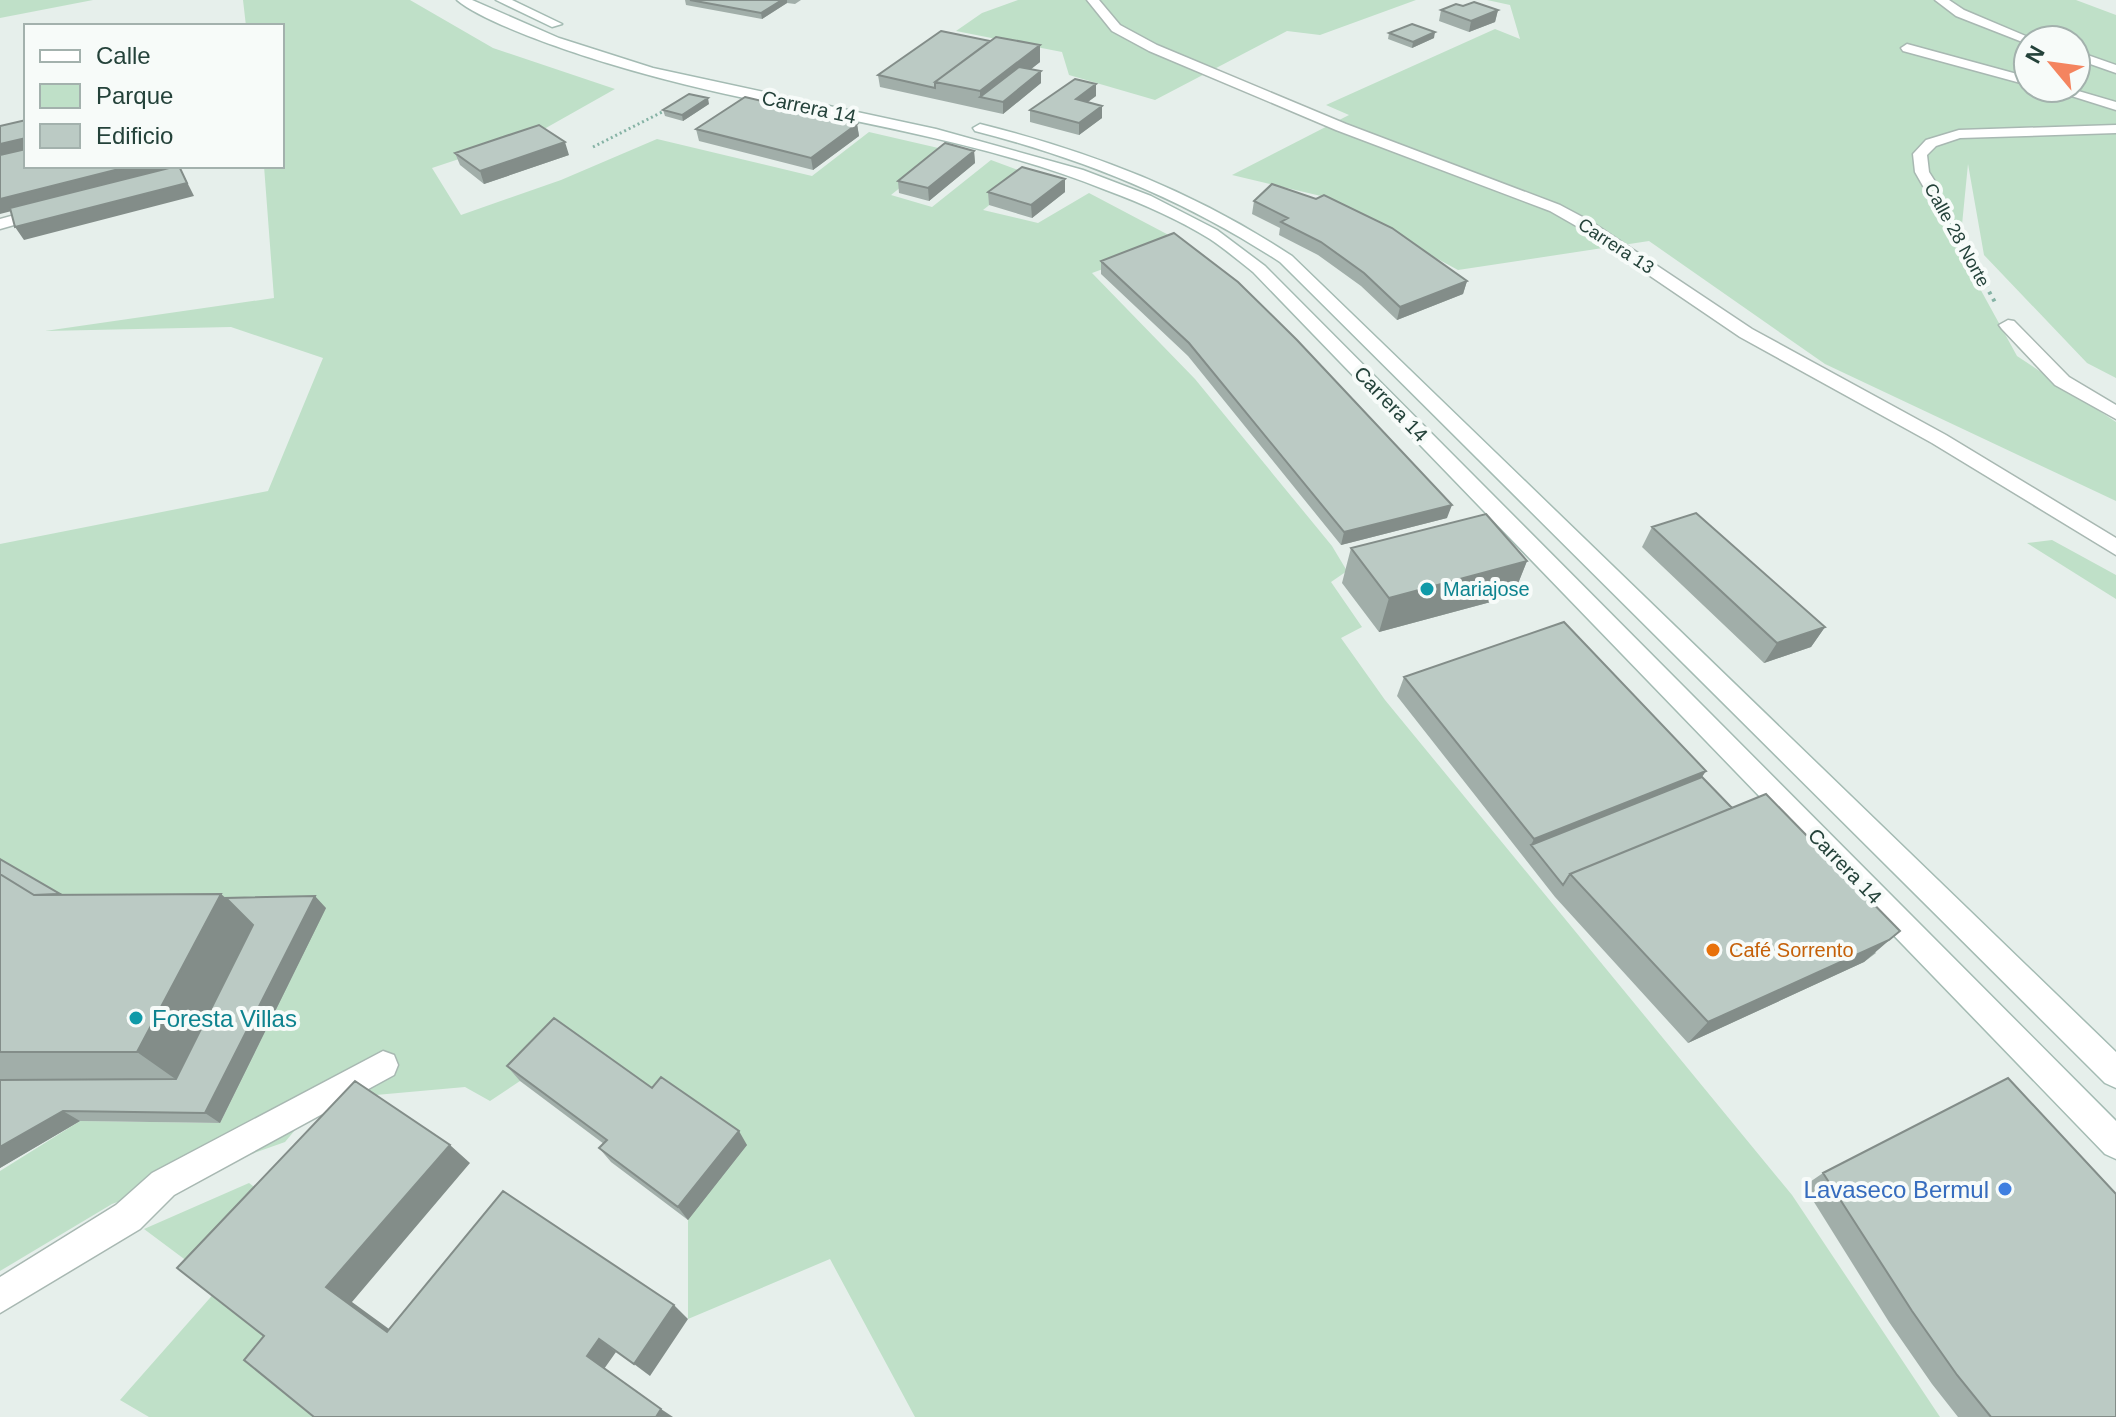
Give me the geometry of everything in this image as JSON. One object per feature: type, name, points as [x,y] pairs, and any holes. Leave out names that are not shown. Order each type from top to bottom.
[{"type":"main road","name":"Carrera 14","points":[[463,0],[513,25],[588,53],[713,86],[1001,149],[1075,172],[1130,194],[1200,228],[1259,269],[2116,1143]]},
{"type":"main road","name":"Carrera 14","points":[[502,0],[576,31],[672,60],[1017,136],[1131,175],[1238,225],[1286,259],[2116,1073]]},
{"type":"main road","name":"Carrera 13","points":[[1093,0],[1102,15],[1116,28],[1153,48],[1341,127],[1555,208],[1584,224],[1746,333],[1939,439],[2116,548]]},
{"type":"main road","points":[[1941,0],[1960,13],[2012,33]]},
{"type":"main road","points":[[1907,48],[2012,77]]},
{"type":"main road","points":[[2092,61],[2116,69]]},
{"type":"main road","points":[[2092,99],[2116,106]]},
{"type":"main road","name":"Calle 28 Norte","points":[[1925,178],[1920,154],[1931,143],[1959,134],[2116,129]]},
{"type":"main road","points":[[0,224],[62,208]]},
{"type":"main road","points":[[2008,325],[2062,381],[2116,413]]},
{"type":"main road","points":[[0,1296],[128,1217],[163,1184],[383,1065]]},
{"type":"path","points":[[593,147],[713,86]]},
{"type":"path","name":"Calle 28 Norte","points":[[1925,178],[2008,325]]},
{"type":"green space","points":[[0,0],[93,0],[0,18]]},
{"type":"green space","points":[[243,0],[410,0],[493,48],[615,89],[537,133],[432,168],[461,215],[561,180],[657,139],[812,176],[869,132],[947,150],[891,195],[932,207],[991,160],[1029,174],[983,210],[1038,223],[1089,193],[1180,241],[1092,273],[1195,379],[1332,546],[1347,571],[1331,582],[1362,627],[1341,638],[1385,700],[1792,1195],[1940,1417],[915,1417],[830,1259],[688,1319],[688,1220],[662,1103],[566,1034],[520,1081],[490,1101],[465,1087],[320,1100],[285,1142],[112,1204],[0,1271],[0,1171],[80,1121],[220,1123],[325,908],[89,915],[0,862],[0,544],[268,491],[323,358],[231,327],[45,331],[274,298],[264,168],[284,168],[284,24],[246,24]]},
{"type":"green space","points":[[1018,0],[1416,0],[1320,35],[1287,31],[1155,100],[1069,75],[1062,52],[956,31],[982,13]]},
{"type":"green space","points":[[1487,0],[2076,0],[2116,15],[2116,378],[2087,363],[1984,255],[1968,164],[1959,255],[2017,356],[2116,422],[2116,501],[1825,364],[1649,241],[1458,270],[1321,196],[1232,175],[1349,115],[1326,105],[1495,29],[1520,39],[1510,5]]},
{"type":"green space","points":[[2052,540],[2116,575],[2116,599],[2027,543]]},
{"type":"green space","points":[[249,1183],[279,1205],[211,1279],[144,1229]]},
{"type":"green space","points":[[217,1290],[292,1349],[329,1417],[149,1417],[120,1400]]},
{"type":"building","points":[[690,0],[782,0],[761,13]]},
{"type":"building","points":[[1474,2],[1498,10],[1471,21],[1441,10],[1456,4],[1463,6]]},
{"type":"building","points":[[1412,24],[1435,32],[1413,42],[1389,33]]},
{"type":"building","points":[[941,31],[990,41],[935,82],[935,88],[878,75]]},
{"type":"building","points":[[996,37],[1040,45],[980,91],[935,82]]},
{"type":"building","points":[[1019,67],[1041,71],[1003,102],[980,97]]},
{"type":"building","points":[[1075,79],[1096,84],[1076,99],[1102,106],[1079,123],[1030,110]]},
{"type":"building","points":[[689,94],[708,98],[682,115],[663,110]]},
{"type":"building","points":[[745,97],[857,124],[811,158],[696,129]]},
{"type":"building","points":[[24,120],[24,138],[0,144],[0,126]]},
{"type":"building","points":[[539,125],[565,142],[480,171],[455,153]]},
{"type":"building","points":[[945,143],[974,151],[928,188],[898,181]]},
{"type":"building","points":[[24,149],[24,168],[123,168],[0,199],[0,155]]},
{"type":"building","points":[[1022,167],[1065,179],[1031,205],[988,192]]},
{"type":"building","points":[[171,168],[180,168],[187,183],[15,227],[10,208]]},
{"type":"building","points":[[1272,184],[1316,199],[1324,195],[1392,228],[1467,281],[1400,307],[1364,273],[1321,242],[1281,222],[1288,218],[1254,201]]},
{"type":"building","points":[[1174,233],[1238,282],[1297,340],[1452,505],[1344,532],[1189,343],[1101,261]]},
{"type":"building","points":[[1696,513],[1825,627],[1777,643],[1652,527]]},
{"type":"building","points":[[1486,514],[1527,561],[1389,598],[1351,548]]},
{"type":"building","points":[[1564,622],[1706,771],[1534,839],[1404,677]]},
{"type":"building","points":[[1702,777],[1732,808],[1570,874],[1563,885],[1531,845]]},
{"type":"building","points":[[1766,794],[1900,931],[1889,940],[1708,1022],[1570,874]]},
{"type":"building","points":[[0,859],[60,894],[34,895],[0,874]]},
{"type":"building","points":[[0,874],[34,895],[221,894],[137,1052],[0,1052]]},
{"type":"building","points":[[315,896],[205,1113],[63,1111],[0,1147],[0,1080],[176,1079],[253,925],[226,898]]},
{"type":"building","points":[[554,1018],[652,1088],[661,1077],[739,1131],[678,1207],[599,1148],[607,1140],[507,1066]]},
{"type":"building","points":[[2008,1078],[2116,1194],[2116,1417],[1991,1417],[1912,1311],[1823,1173]]},
{"type":"building","points":[[355,1081],[450,1145],[326,1287],[387,1332],[503,1191],[674,1305],[634,1364],[599,1339],[587,1356],[661,1409],[656,1417],[314,1417],[244,1360],[264,1336],[177,1268]]},
{"type":"place","name":"Mariajose","points":[[1427,589]]},
{"type":"place","name":"Café Sorrento","points":[[1713,950]]},
{"type":"place","name":"Foresta Villas","points":[[136,1018]]},
{"type":"place","name":"Lavaseco Bermul","points":[[2005,1189]]}]
